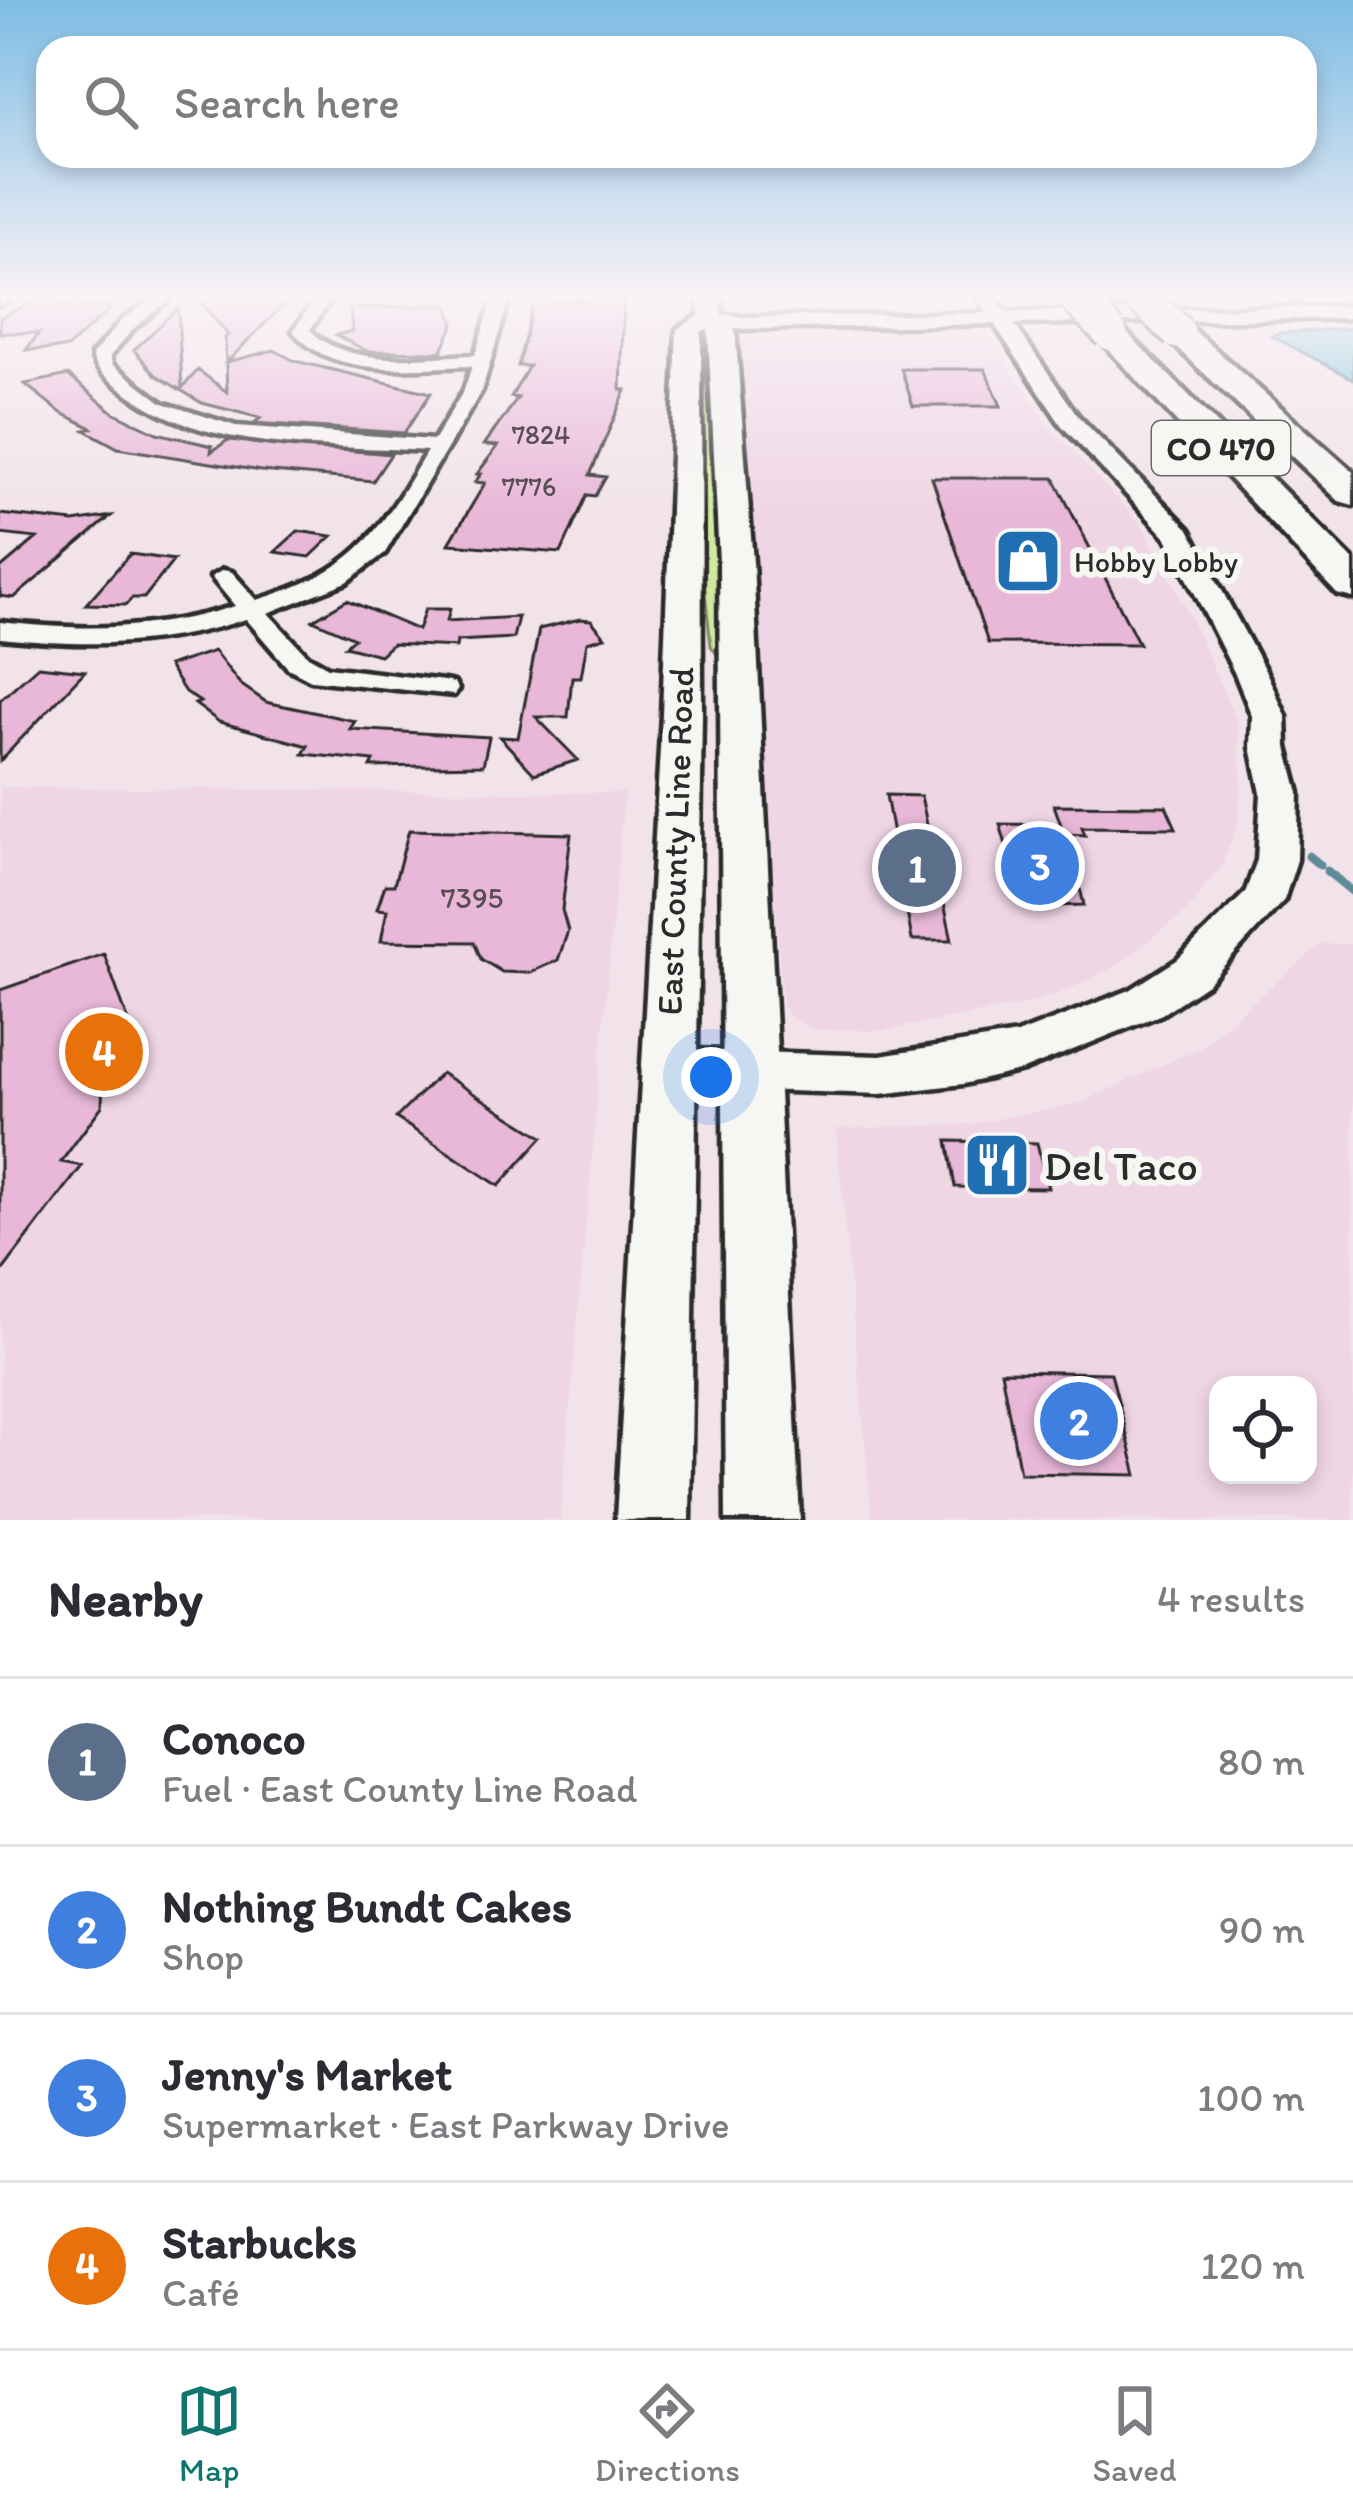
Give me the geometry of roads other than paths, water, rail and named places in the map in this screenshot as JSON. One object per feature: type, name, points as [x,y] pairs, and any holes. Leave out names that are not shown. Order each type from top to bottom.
[{"type":"highway","name":"CO 470","points":[[1145,370],[1346,580]]},
{"type":"highway","name":"CO 470","points":[[1220,370],[1346,485]]},
{"type":"main road","name":"East County Line Road","points":[[652,1520],[665,1068],[682,714],[688,370]]},
{"type":"main road","name":"East County Line Road","points":[[725,370],[735,541],[763,1520]]},
{"type":"street","points":[[110,370],[156,407],[233,432],[438,446]]},
{"type":"street","points":[[2,632],[90,639],[140,636],[250,611],[338,577],[377,548],[473,390],[480,370]]},
{"type":"street","points":[[665,1068],[854,1076],[963,1065],[1049,1043],[1145,1002],[1192,972],[1263,900],[1281,832],[1280,793],[1269,748],[1153,529],[1044,408],[1022,370]]},
{"type":"street","points":[[224,577],[298,662],[321,674],[443,689]]},
{"type":"waterway","points":[[1309,856],[1320,865]]},
{"type":"waterway","points":[[1327,871],[1353,892]]},
{"type":"place","name":"Hobby Lobby","points":[[1028,561]]},
{"type":"place","name":"Jenny's Market","points":[[1040,866]]},
{"type":"place","name":"Conoco","points":[[917,868]]},
{"type":"place","name":"Starbucks","points":[[104,1052]]},
{"type":"place","name":"Del Taco","points":[[997,1165]]},
{"type":"place","name":"Nothing Bundt Cakes","points":[[1079,1421]]}]
